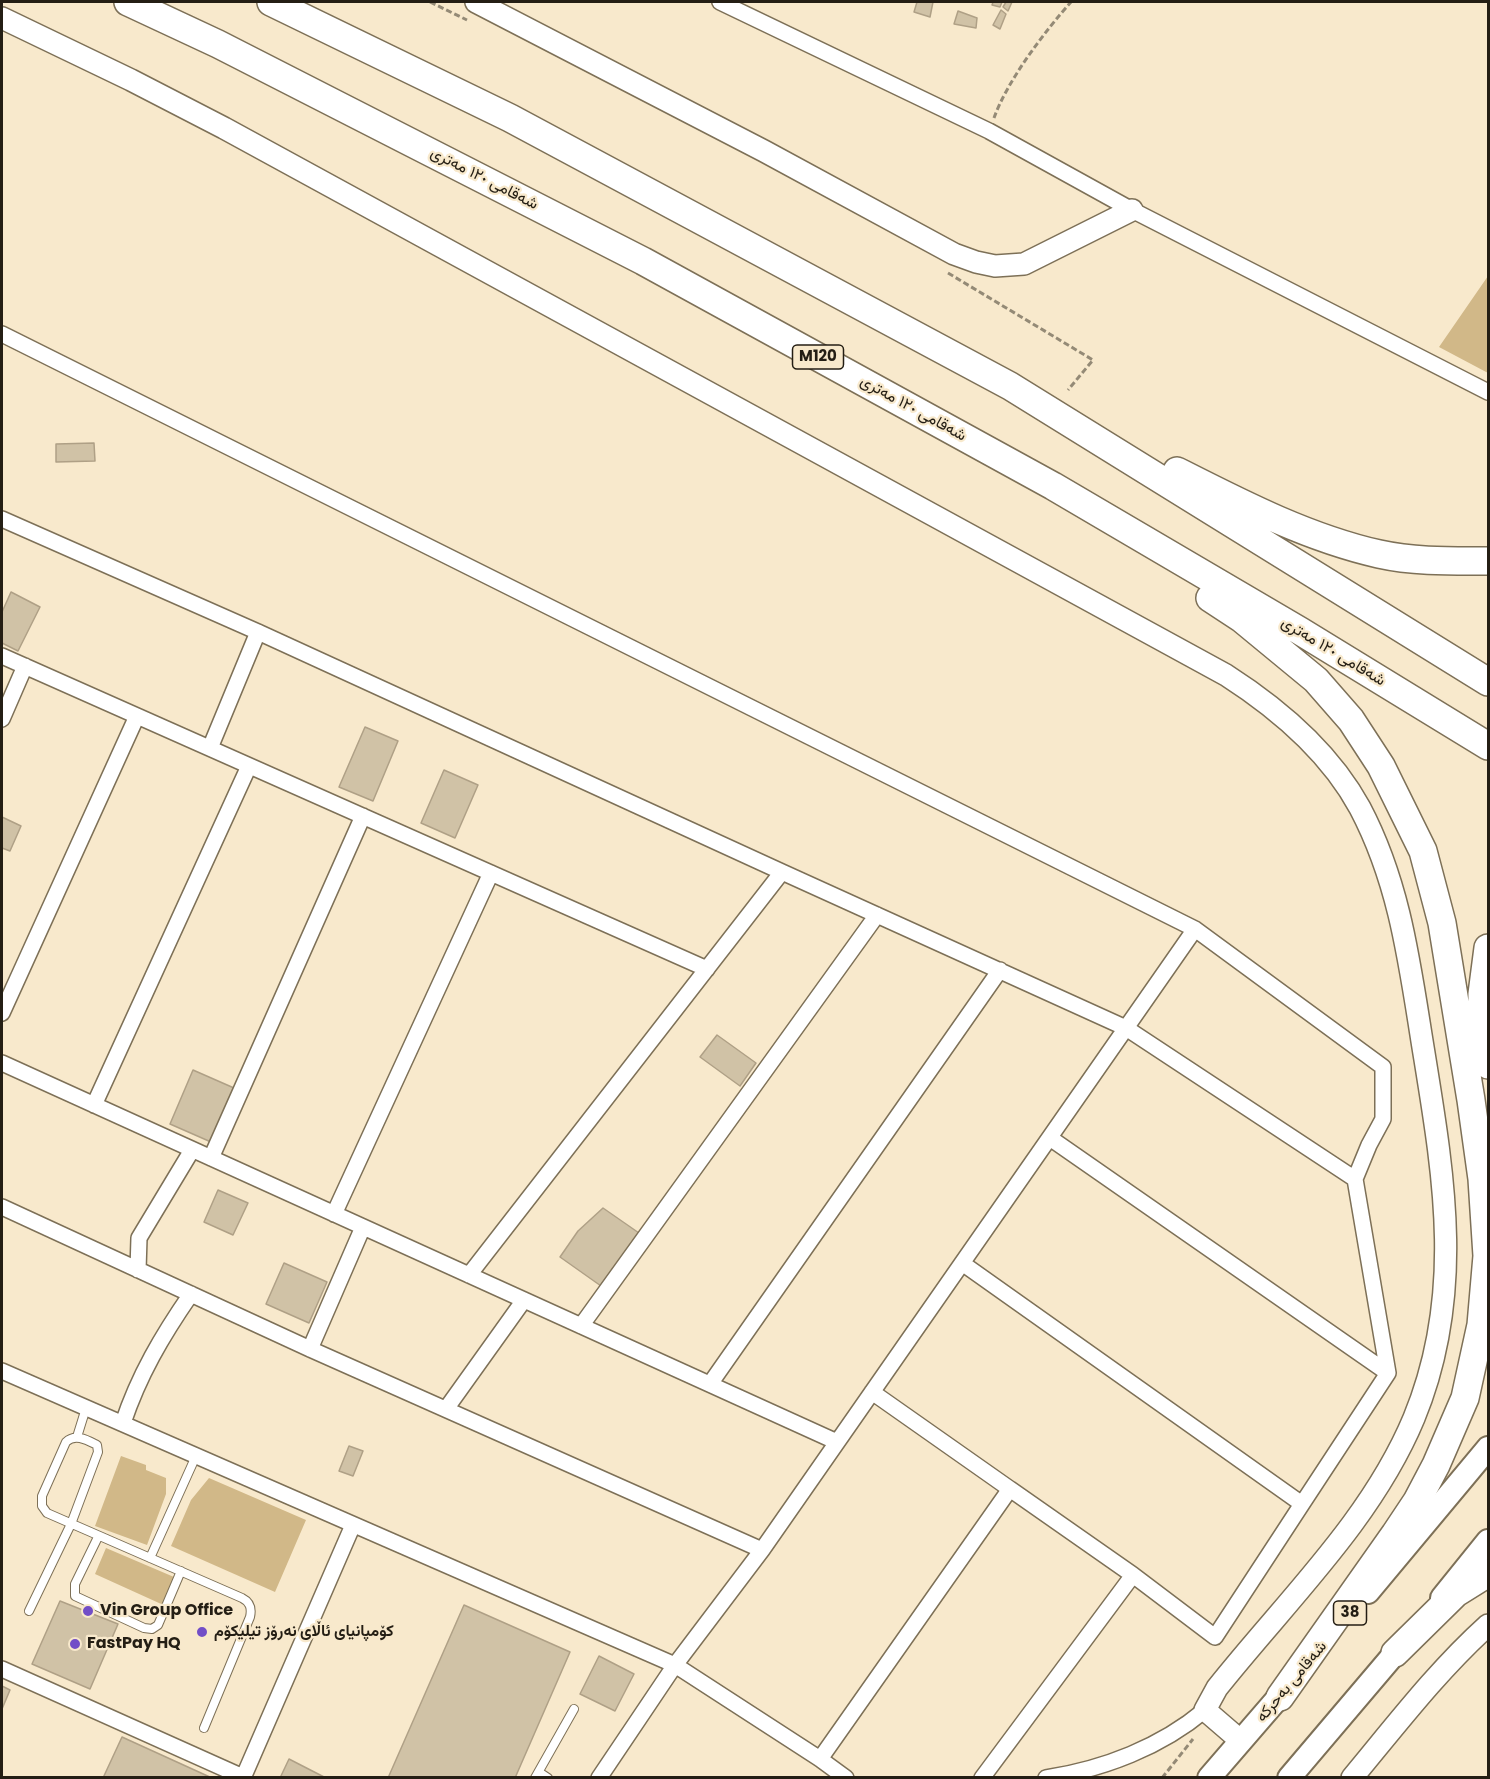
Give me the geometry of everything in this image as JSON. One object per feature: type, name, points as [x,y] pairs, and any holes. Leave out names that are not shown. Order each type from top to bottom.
[{"type":"highway","name":"شەقامی ١٢٠ مەتری","points":[[128,2],[218,44],[643,261],[1053,486],[1488,746]]},
{"type":"highway","points":[[271,2],[510,118],[1010,386],[1233,499],[1323,539],[1381,554],[1428,561],[1488,561]]},
{"type":"highway","points":[[1010,386],[1488,682]]},
{"type":"highway","points":[[1053,486],[1179,577],[1242,619],[1316,680],[1351,720],[1382,766],[1423,851],[1442,923],[1482,1179],[1487,1256],[1481,1325],[1465,1398],[1436,1466],[1417,1501],[1280,1697]]},
{"type":"highway","points":[[1488,948],[1482,994],[1482,1023],[1488,1065]]},
{"type":"highway","points":[[1395,1653],[1456,1593],[1488,1573]]},
{"type":"main road","name":"شەقامی بەحرکە","points":[[1209,1778],[1280,1697],[1488,1448]]},
{"type":"main road","points":[[1289,1778],[1488,1541]]},
{"type":"street","points":[[720,2],[737,6],[989,131],[1132,210],[1488,392]]},
{"type":"street","points":[[474,12],[764,151],[954,254],[976,262],[995,266],[1024,264],[1132,210]]},
{"type":"street","points":[[2,18],[224,128],[1226,675],[1282,714],[1323,755],[1358,806],[1385,863],[1403,923],[1442,1173],[1447,1244],[1444,1298],[1425,1389],[1387,1474],[1350,1527],[1217,1688],[1201,1713],[1149,1746],[1110,1763],[1046,1778]]},
{"type":"street","points":[[2,334],[1196,929],[1383,1066],[1383,1119],[1355,1179],[1388,1372],[1215,1637],[1133,1575],[872,1392]]},
{"type":"street","points":[[2,519],[258,632],[1126,1028],[1355,1179]]},
{"type":"street","points":[[210,748],[258,632]]},
{"type":"street","points":[[2,656],[707,969]]},
{"type":"street","points":[[2,719],[26,666]]},
{"type":"street","points":[[2,1013],[137,716]]},
{"type":"street","points":[[94,1105],[249,766]]},
{"type":"street","points":[[211,1158],[363,816]]},
{"type":"street","points":[[469,1275],[782,872]]},
{"type":"street","points":[[334,1214],[491,873]]},
{"type":"street","points":[[581,1326],[877,915]]},
{"type":"street","points":[[599,1778],[675,1665],[762,1550],[1196,929]]},
{"type":"street","points":[[710,1384],[1000,970]]},
{"type":"street","points":[[2,1064],[837,1442]]},
{"type":"street","points":[[1050,1138],[1388,1372]]},
{"type":"street","points":[[138,1270],[139,1238],[192,1150]]},
{"type":"street","points":[[2,1207],[310,1349],[762,1550]]},
{"type":"street","points":[[310,1349],[363,1227]]},
{"type":"street","points":[[962,1263],[1302,1504]]},
{"type":"street","points":[[123,1423],[155,1349],[191,1294]]},
{"type":"street","points":[[446,1409],[524,1300]]},
{"type":"street","points":[[2,1371],[675,1665],[820,1758],[846,1778]]},
{"type":"street","points":[[820,1758],[1010,1489]]},
{"type":"street","points":[[2,1669],[243,1777],[353,1525]]},
{"type":"street","points":[[982,1778],[1133,1575]]},
{"type":"street","points":[[1352,1778],[1408,1710],[1488,1624]]},
{"type":"street","points":[[1201,1713],[1241,1741]]},
{"type":"lane","points":[[77,1437],[86,1408]]},
{"type":"lane","points":[[29,1611],[71,1524],[98,1452],[97,1445],[77,1437],[68,1439],[41,1501],[47,1513],[71,1524],[98,1537],[242,1598],[251,1608],[250,1617],[204,1728]]},
{"type":"lane","points":[[150,1558],[196,1456]]},
{"type":"lane","points":[[98,1537],[75,1584],[75,1596],[148,1629],[158,1624],[181,1571]]},
{"type":"lane","points":[[548,1778],[537,1775],[574,1709]]},
{"type":"path","points":[[430,2],[474,12]]},
{"type":"path","points":[[989,131],[1000,100],[1052,24],[1071,2]]},
{"type":"path","points":[[946,272],[1093,360],[1068,390]]},
{"type":"path","points":[[1162,1778],[1199,1732],[1201,1713]]},
{"type":"shaded area","points":[[1488,276],[1488,373],[1439,347]]},
{"type":"shaded area","points":[[121,1456],[146,1465],[146,1470],[166,1478],[166,1494],[147,1545],[95,1526]]},
{"type":"shaded area","points":[[209,1478],[306,1520],[275,1592],[171,1546],[191,1500]]},
{"type":"shaded area","points":[[106,1548],[181,1580],[170,1608],[95,1574]]},
{"type":"building","points":[[917,2],[933,2],[930,17],[914,12]]},
{"type":"building","points":[[993,2],[1002,2],[1000,7],[992,5]]},
{"type":"building","points":[[1006,2],[1012,2],[1008,11],[1003,7]]},
{"type":"building","points":[[1001,10],[1006,14],[1000,29],[993,25]]},
{"type":"building","points":[[958,11],[977,18],[976,28],[954,24]]},
{"type":"building","points":[[94,443],[95,461],[56,462],[56,444]]},
{"type":"building","points":[[11,592],[40,607],[18,651],[2,643],[2,612]]},
{"type":"building","points":[[365,727],[398,741],[373,801],[339,787]]},
{"type":"building","points":[[444,770],[478,785],[455,838],[421,823]]},
{"type":"building","points":[[2,817],[21,826],[10,851],[2,848]]},
{"type":"building","points":[[717,1035],[756,1063],[740,1086],[700,1057]]},
{"type":"building","points":[[193,1070],[234,1088],[211,1142],[170,1124]]},
{"type":"building","points":[[218,1190],[248,1203],[233,1235],[204,1222]]},
{"type":"building","points":[[603,1208],[639,1233],[601,1286],[560,1257],[578,1231]]},
{"type":"building","points":[[284,1263],[327,1282],[309,1323],[266,1304]]},
{"type":"building","points":[[349,1446],[363,1451],[353,1476],[339,1471]]},
{"type":"building","name":"FastPay HQ","points":[[60,1601],[118,1624],[90,1689],[32,1664]]},
{"type":"building","points":[[464,1605],[570,1652],[515,1778],[388,1778]]},
{"type":"building","points":[[599,1656],[634,1674],[615,1711],[580,1694]]},
{"type":"building","points":[[2,1686],[10,1690],[2,1709]]},
{"type":"building","points":[[122,1737],[212,1778],[103,1778]]},
{"type":"building","points":[[289,1759],[326,1778],[280,1778]]},
{"type":"place","name":"Vin Group Office","points":[[88,1611]]},
{"type":"place","name":"كۆمپانیای ئاڵای نه‌رۆز تیلیكۆم","points":[[202,1632]]},
{"type":"place","name":"FastPay HQ","points":[[75,1644]]}]
